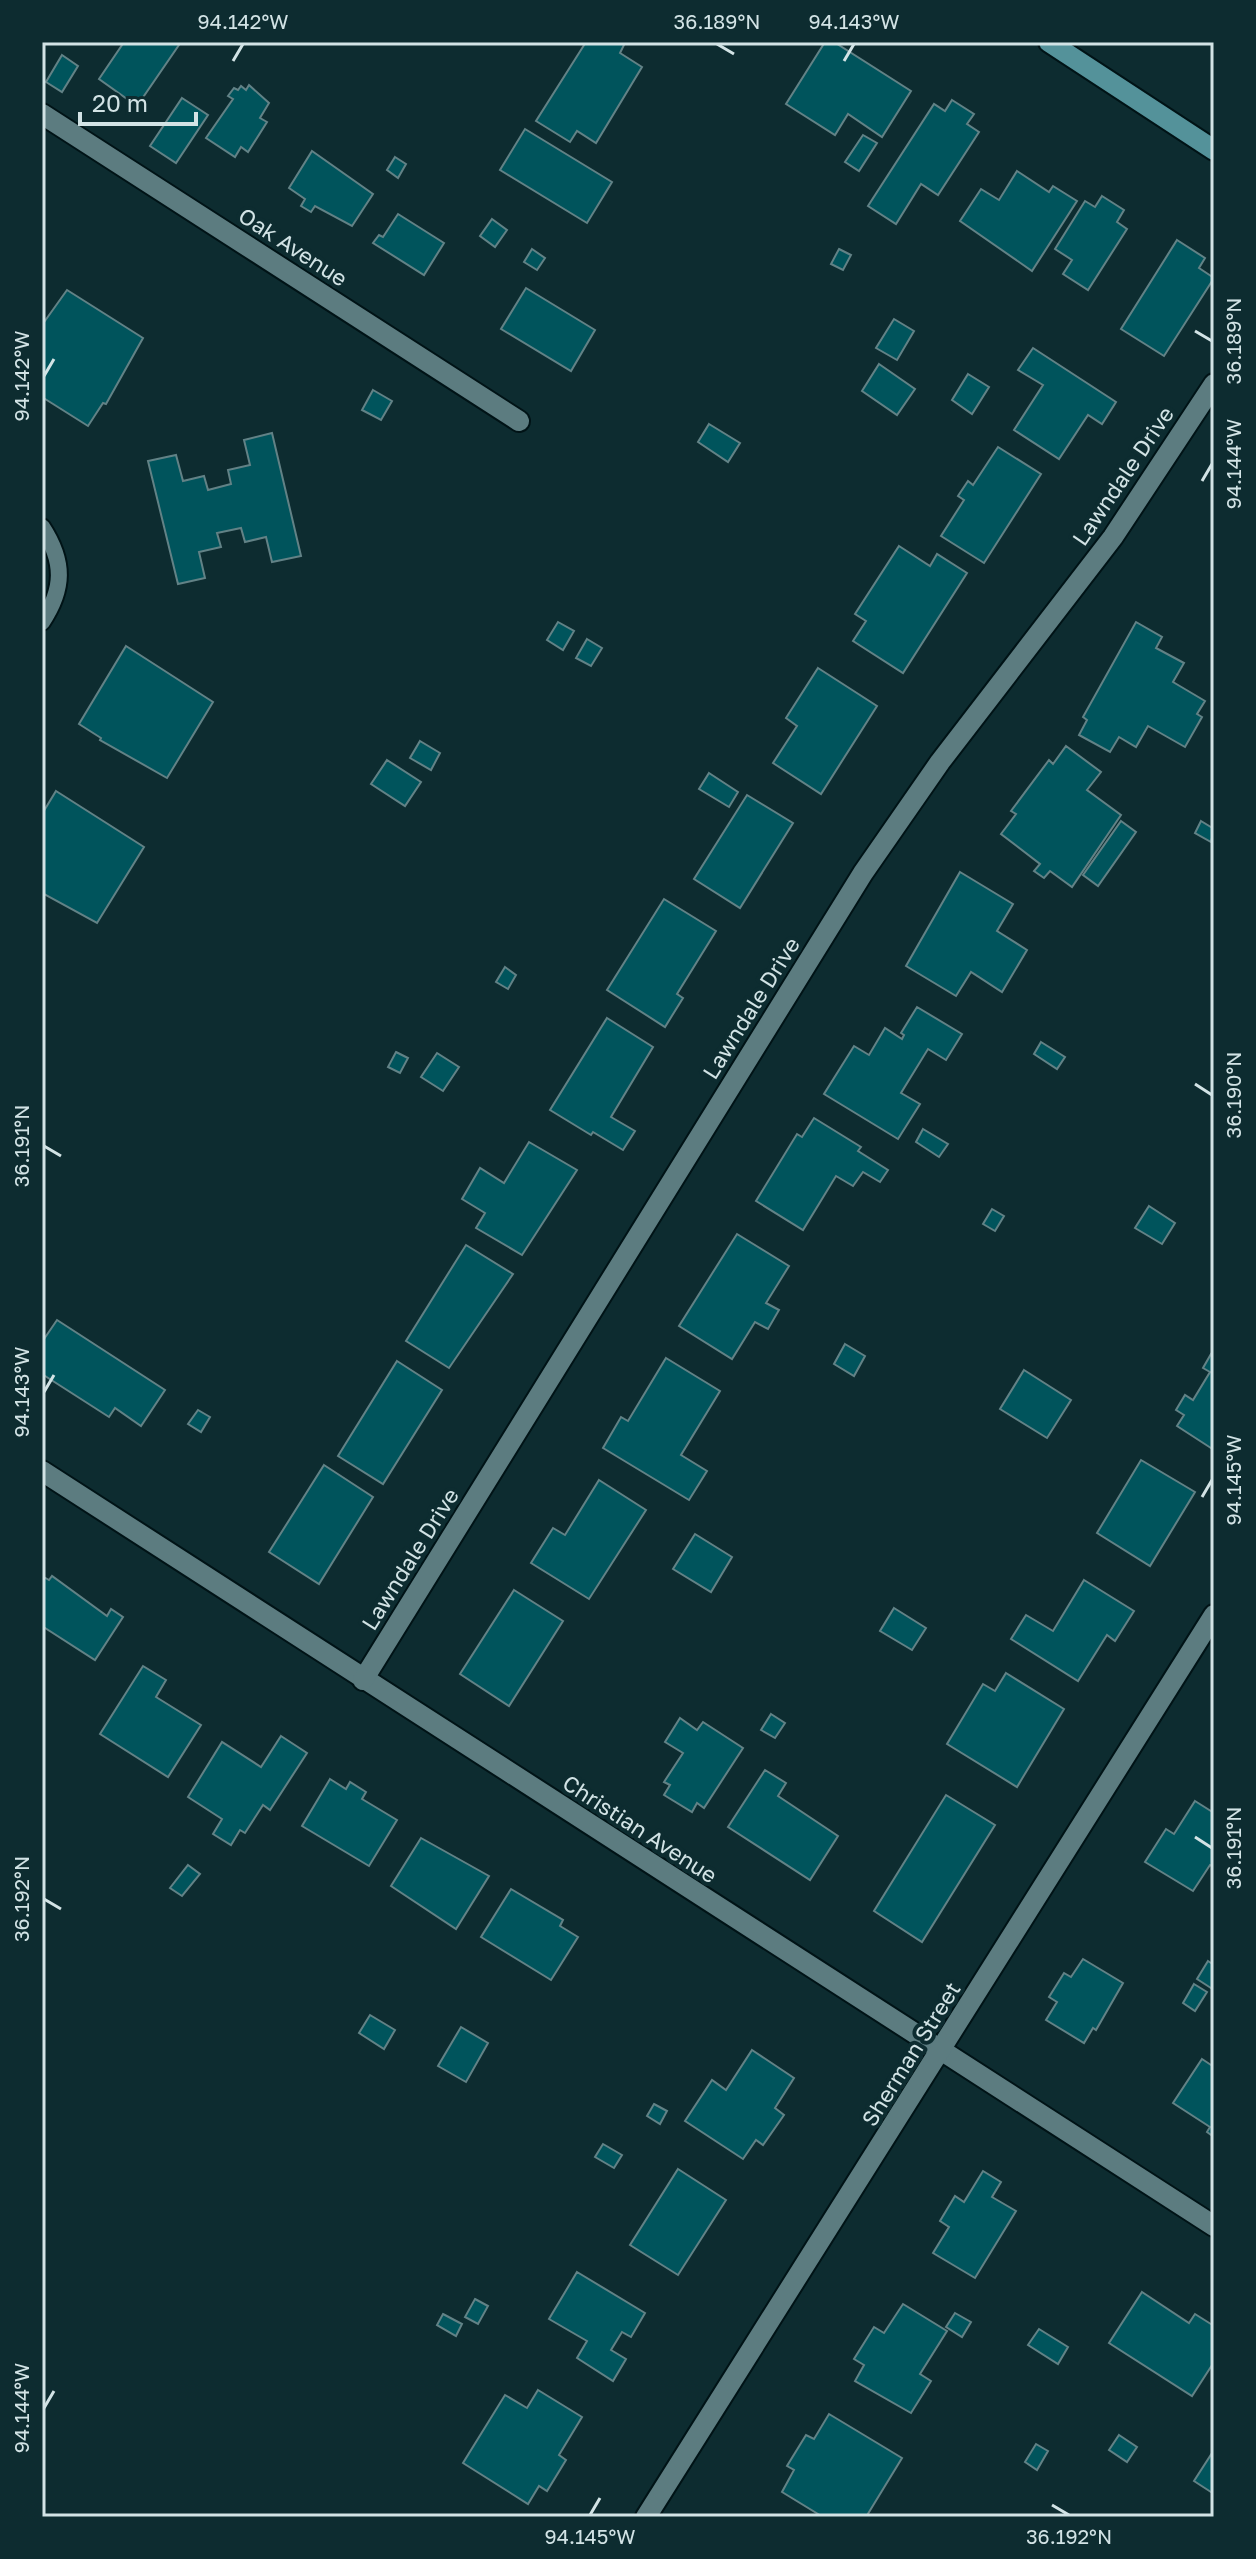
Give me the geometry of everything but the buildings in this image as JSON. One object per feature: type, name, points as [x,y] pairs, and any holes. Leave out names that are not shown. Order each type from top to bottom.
[{"type":"main road","points":[[1049,42],[1214,150]]},
{"type":"street","name":"Oak Avenue","points":[[42,114],[519,421]]},
{"type":"street","name":"Lawndale Drive","points":[[363,1680],[863,873],[940,762],[1113,537],[1214,384]]},
{"type":"street","name":"Christian Avenue","points":[[42,1471],[1214,2226]]},
{"type":"street","name":"Sherman Street","points":[[646,2517],[943,2050],[1214,1615]]},
{"type":"lane","points":[[42,527],[57,559],[60,581],[59,594],[42,622]]}]
